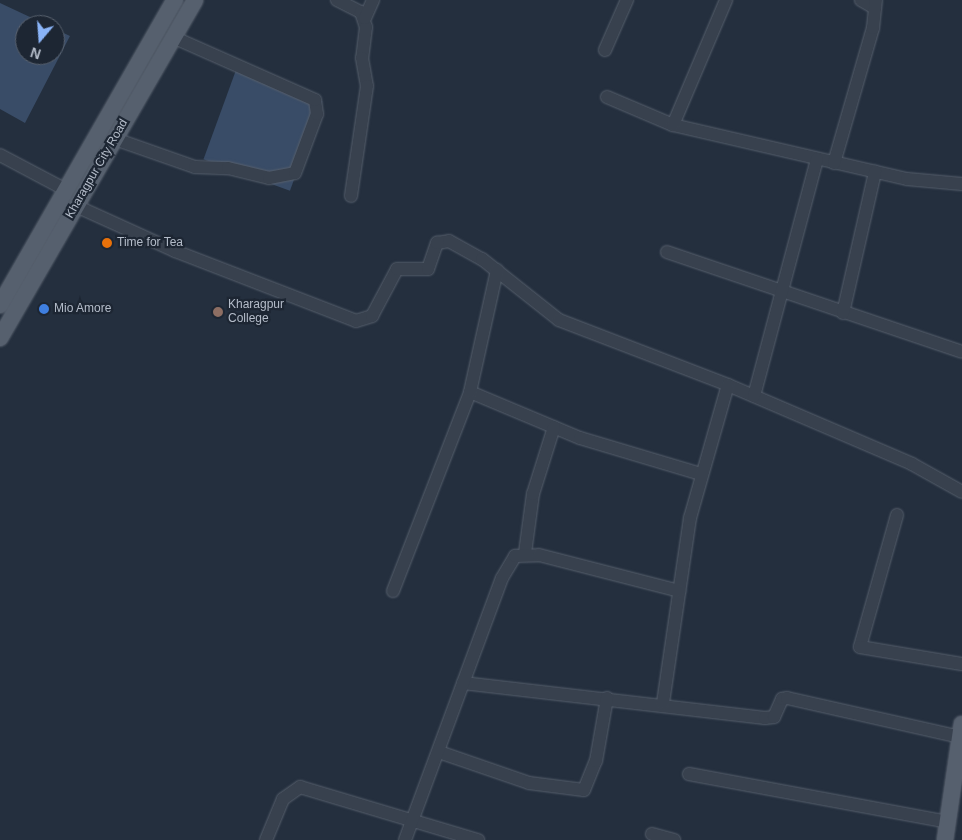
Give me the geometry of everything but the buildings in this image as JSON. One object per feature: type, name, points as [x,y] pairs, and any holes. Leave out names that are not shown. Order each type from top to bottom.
[{"type":"main road","points":[[0,305],[175,0]]},
{"type":"main road","name":"Kharagpur City Road","points":[[0,338],[195,0]]},
{"type":"main road","points":[[945,840],[961,731]]},
{"type":"street","points":[[337,0],[365,18]]},
{"type":"street","points":[[351,196],[367,86],[362,58],[365,18],[373,0]]},
{"type":"street","points":[[605,50],[627,0]]},
{"type":"street","points":[[673,125],[726,0]]},
{"type":"street","points":[[834,163],[876,4],[862,0]]},
{"type":"street","points":[[115,139],[195,167],[228,168],[275,178],[295,173],[317,114],[315,100],[173,37]]},
{"type":"street","points":[[607,97],[673,125],[875,172],[962,184]]},
{"type":"street","points":[[0,155],[66,190]]},
{"type":"street","points":[[754,396],[816,159]]},
{"type":"street","points":[[843,313],[875,172]]},
{"type":"street","points":[[76,206],[175,251],[356,321],[372,316],[397,269],[428,269],[441,240],[449,240],[497,270],[559,320],[728,384],[912,464],[962,492]]},
{"type":"street","points":[[667,252],[962,352]]},
{"type":"street","points":[[393,591],[470,392],[497,270]]},
{"type":"street","points":[[663,703],[679,591],[701,474],[728,384]]},
{"type":"street","points":[[470,392],[554,427],[701,474]]},
{"type":"street","points":[[525,554],[533,494],[554,427]]},
{"type":"street","points":[[897,515],[860,647],[962,664]]},
{"type":"street","points":[[405,840],[502,578],[515,556],[525,554],[679,591]]},
{"type":"street","points":[[463,683],[663,703],[765,718],[774,717],[782,699],[787,698],[961,731]]},
{"type":"street","points":[[439,752],[529,783],[584,790],[596,761],[607,698]]},
{"type":"street","points":[[689,774],[948,822]]},
{"type":"street","points":[[267,840],[283,798],[300,787],[478,840]]},
{"type":"street","points":[[652,834],[674,840]]},
{"type":"water","points":[[0,3],[26,15],[15,15],[15,65],[55,65],[25,123],[0,109]]},
{"type":"water","points":[[65,34],[70,36],[65,46]]},
{"type":"water","points":[[236,70],[322,101],[290,191],[204,159]]},
{"type":"place","name":"Time for Tea","points":[[107,243]]},
{"type":"place","name":"Mio Amore","points":[[44,309]]},
{"type":"place","name":"Kharagpur College","points":[[218,312]]}]
